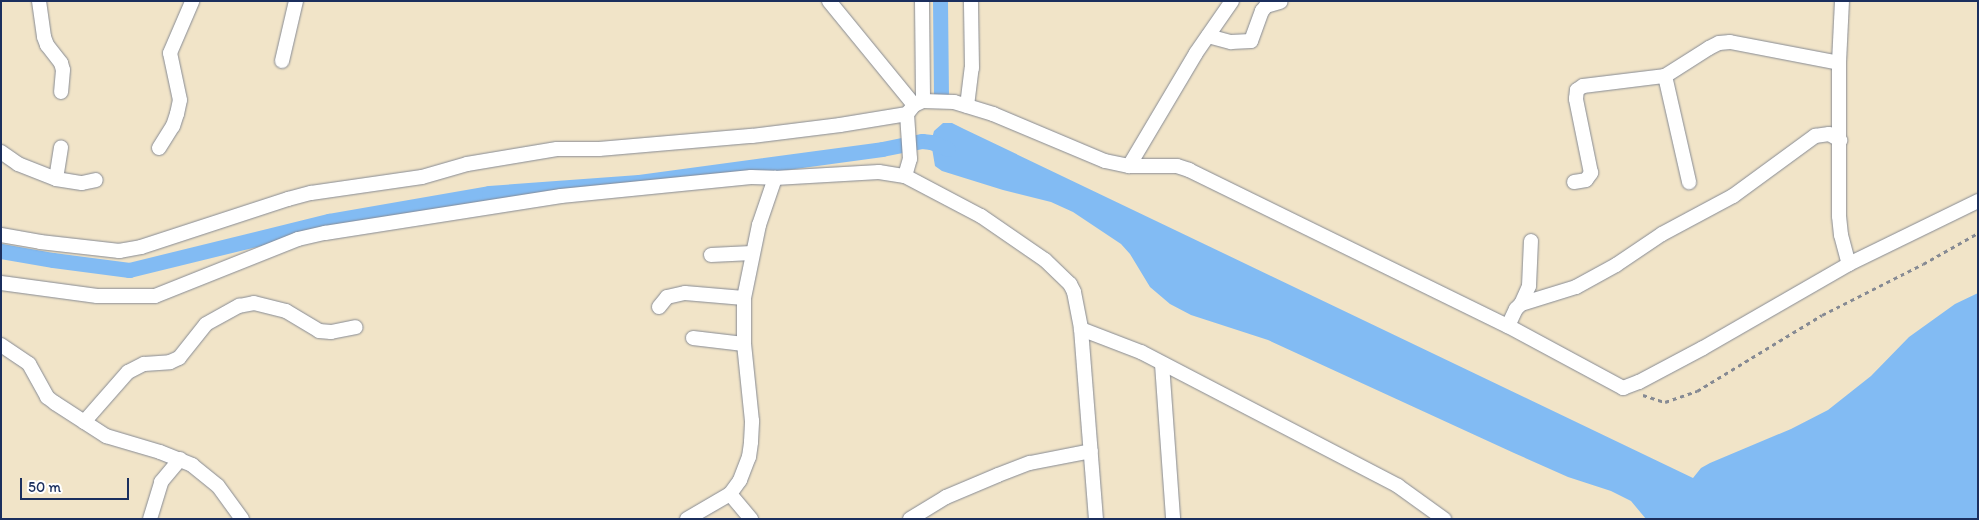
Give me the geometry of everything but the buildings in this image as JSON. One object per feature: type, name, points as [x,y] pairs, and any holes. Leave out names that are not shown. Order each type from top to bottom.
[{"type":"street","points":[[39,1],[44,37],[61,63],[63,70],[61,92]]},
{"type":"street","points":[[159,148],[173,126],[180,100],[170,53],[192,2],[197,1]]},
{"type":"street","points":[[282,61],[296,1]]},
{"type":"street","points":[[829,1],[913,112]]},
{"type":"street","points":[[905,176],[910,159],[922,1]]},
{"type":"street","points":[[968,106],[972,68],[971,1]]},
{"type":"street","points":[[1129,166],[1208,36],[1232,1]]},
{"type":"street","points":[[1842,1],[1839,216],[1841,235],[1849,264]]},
{"type":"street","points":[[1208,36],[1231,42],[1251,41],[1262,11],[1266,6],[1280,2]]},
{"type":"street","points":[[1574,182],[1586,180],[1591,173],[1576,99],[1576,92],[1579,87],[1665,76],[1719,43],[1730,42],[1840,63]]},
{"type":"street","points":[[1665,76],[1689,182]]},
{"type":"street","points":[[1,234],[40,242],[119,251],[141,247],[216,221],[311,193],[338,191],[422,177],[467,164],[557,149],[599,149],[752,136],[840,125],[913,112],[954,102],[993,114],[1083,153],[1129,166],[1164,165],[1189,170],[1508,326],[1623,388],[1639,382],[1703,348],[1849,264],[1978,201]]},
{"type":"street","points":[[1521,304],[1576,287],[1616,265],[1662,234],[1733,196],[1816,136],[1829,134],[1840,140]]},
{"type":"street","points":[[56,179],[61,147]]},
{"type":"street","points":[[1,152],[18,164],[56,179],[82,183],[96,180]]},
{"type":"street","points":[[1,283],[97,296],[155,296],[298,239],[324,232],[561,196],[742,178],[775,178],[866,172],[905,176],[982,216],[1045,260],[1070,284],[1074,292],[1081,329],[1096,519]]},
{"type":"street","points":[[687,519],[730,494],[740,480],[749,457],[752,420],[744,344],[744,298],[752,253],[775,178]]},
{"type":"street","points":[[1508,326],[1529,286],[1531,241]]},
{"type":"street","points":[[711,255],[752,253]]},
{"type":"street","points":[[659,307],[667,298],[685,293],[744,298]]},
{"type":"street","points":[[84,422],[128,372],[144,364],[170,362],[179,358],[206,324],[239,306],[254,303],[286,311],[319,331],[331,332],[356,327]]},
{"type":"street","points":[[1081,329],[1141,352],[1398,486],[1444,519]]},
{"type":"street","points":[[693,338],[744,344]]},
{"type":"street","points":[[1,345],[29,364],[48,397],[84,422],[116,441],[180,458],[205,474],[218,486],[242,519]]},
{"type":"street","points":[[1162,364],[1173,519]]},
{"type":"street","points":[[910,519],[946,497],[998,475],[1030,463],[1091,451]]},
{"type":"street","points":[[150,519],[161,482],[160,452]]},
{"type":"street","points":[[161,482],[180,458]]},
{"type":"street","points":[[730,494],[751,519]]},
{"type":"path","points":[[1623,388],[1665,402],[1690,394],[1822,315],[1923,264],[1978,233]]},
{"type":"water","points":[[943,123],[952,123],[1693,478],[1701,468],[1710,463],[1791,429],[1828,410],[1871,376],[1909,337],[1955,304],[1978,293],[1978,519],[1646,519],[1631,501],[1611,491],[1568,477],[1268,340],[1191,315],[1170,304],[1150,287],[1130,254],[1121,244],[1073,212],[1051,202],[1003,190],[942,171],[935,166],[931,142],[934,131]]},
{"type":"waterway","points":[[940,1],[941,93]]},
{"type":"waterway","points":[[1,251],[129,270],[329,221],[489,193],[639,182],[882,149],[922,141],[931,142],[948,149]]}]
